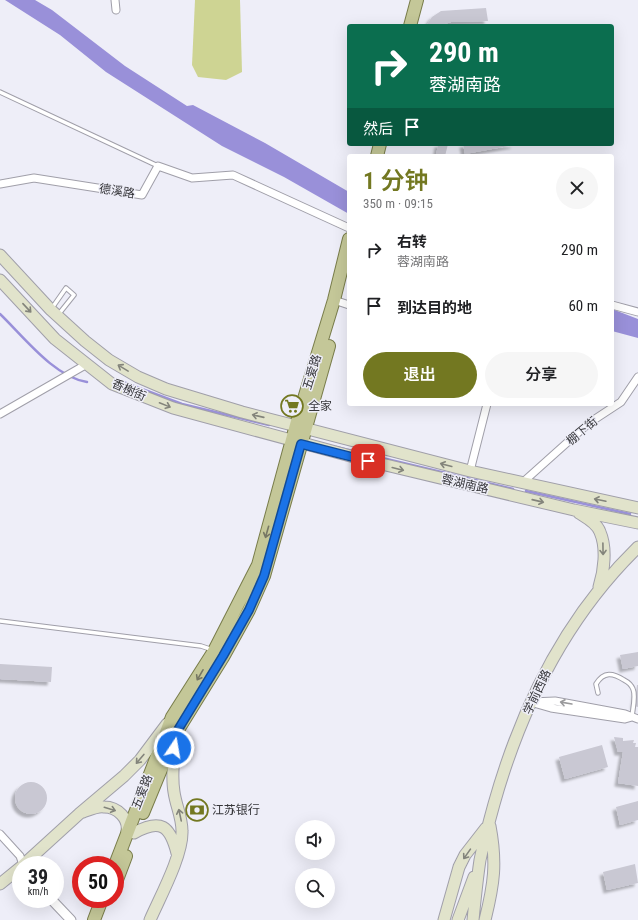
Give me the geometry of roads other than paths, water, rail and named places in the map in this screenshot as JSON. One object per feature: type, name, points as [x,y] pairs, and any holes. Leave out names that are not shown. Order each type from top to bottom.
[{"type":"main road","points":[[404,24],[410,0]]},
{"type":"main road","points":[[411,24],[417,0]]},
{"type":"main road","points":[[0,255],[54,313]]},
{"type":"main road","name":"五爱路","points":[[341,302],[347,255]]},
{"type":"main road","name":"五爱路","points":[[131,832],[176,733],[249,610],[264,576],[301,426],[341,302],[347,276]]},
{"type":"main road","name":"香榭街","points":[[0,280],[82,366],[112,384],[173,408],[297,442]]},
{"type":"main road","name":"蓉湖南路","points":[[54,313],[109,360],[138,377],[166,389],[242,412],[301,426],[470,471],[638,508]]},
{"type":"main road","name":"五爱路","points":[[131,832],[172,717],[214,651],[258,565],[297,442]]},
{"type":"main road","name":"蓉湖南路","points":[[297,442],[518,497],[638,523]]},
{"type":"main road","points":[[518,497],[522,483]]},
{"type":"main road","points":[[574,510],[592,522],[600,531],[604,545],[603,575],[599,589]]},
{"type":"main road","name":"学前西路","points":[[480,859],[505,765],[531,702],[552,660],[599,589],[638,547]]},
{"type":"main road","points":[[33,856],[124,776],[140,760],[172,717]]},
{"type":"main road","points":[[150,920],[177,854],[182,832],[181,815],[174,793],[172,777],[176,733]]},
{"type":"main road","points":[[79,814],[104,806],[112,809],[124,818],[131,832],[124,856]]},
{"type":"main road","points":[[444,920],[459,867],[465,855],[489,822]]},
{"type":"main road","points":[[485,920],[492,894],[495,867],[489,822]]},
{"type":"main road","points":[[119,856],[131,832],[154,825],[164,826],[170,832],[177,854]]},
{"type":"main road","points":[[459,918],[480,859]]},
{"type":"main road","points":[[472,920],[480,859]]},
{"type":"main road","points":[[0,884],[12,874]]},
{"type":"main road","points":[[94,920],[99,908]]},
{"type":"main road","points":[[102,920],[107,908]]},
{"type":"street","points":[[115,0],[116,10]]},
{"type":"street","points":[[158,166],[192,178],[232,175],[347,227]]},
{"type":"street","name":"德溪路","points":[[0,184],[34,178],[142,195],[158,166]]},
{"type":"street","points":[[614,306],[638,312]]},
{"type":"street","points":[[0,414],[82,366]]},
{"type":"street","name":"棚下街","points":[[522,483],[589,423],[621,402],[638,377]]},
{"type":"street","points":[[470,471],[486,406]]},
{"type":"street","points":[[531,702],[551,708],[625,719],[635,718]]},
{"type":"street","points":[[0,834],[20,856]]},
{"type":"street","points":[[60,908],[71,920]]},
{"type":"lane","points":[[0,92],[158,166]]},
{"type":"lane","points":[[66,288],[74,295],[54,313],[66,288]]},
{"type":"lane","points":[[0,621],[201,646],[214,651]]},
{"type":"lane","points":[[598,693],[596,684],[600,678],[606,674],[614,674],[630,684],[634,690],[635,718]]},
{"type":"waterway","points":[[0,314],[51,364],[75,379],[87,382]]},
{"type":"waterway","points":[[118,380],[182,404],[269,425]]},
{"type":"waterway","points":[[336,447],[513,489]]},
{"type":"waterway","points":[[526,491],[630,514]]},
{"type":"place","name":"全家","points":[[292,406]]},
{"type":"place","name":"江苏银行","points":[[197,810]]}]
